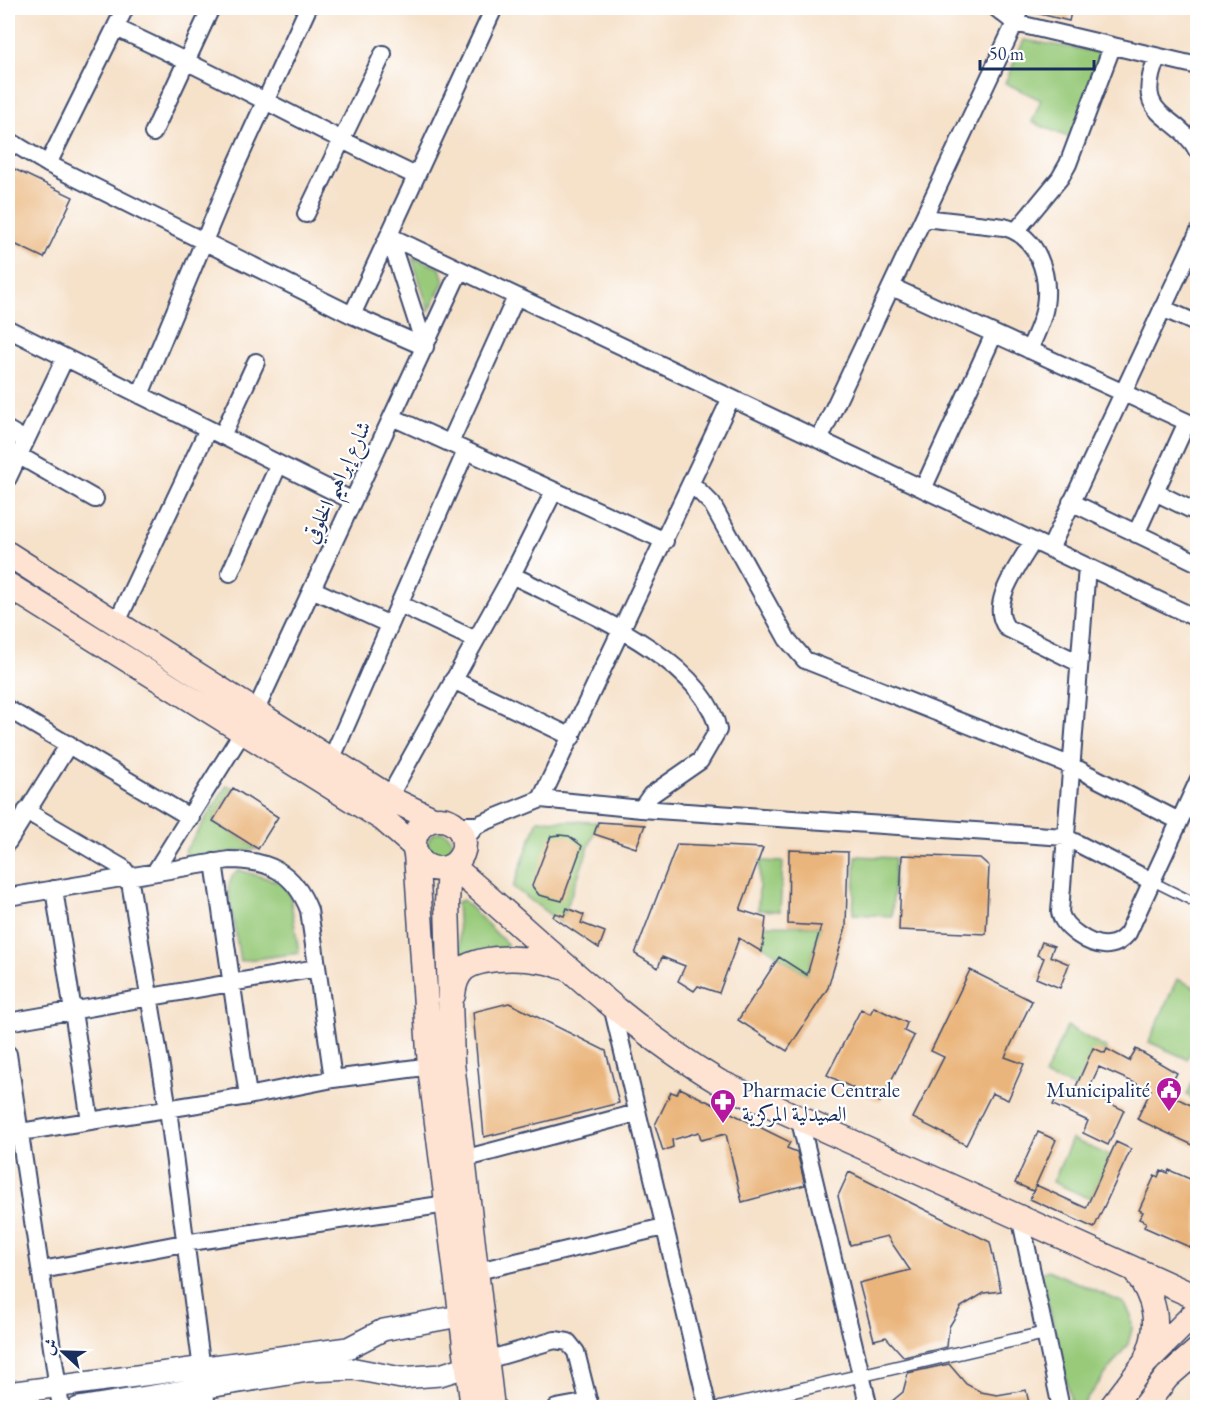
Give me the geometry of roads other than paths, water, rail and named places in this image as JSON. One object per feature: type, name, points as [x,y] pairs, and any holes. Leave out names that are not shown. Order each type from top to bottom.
[{"type":"main road","points":[[15,560],[116,624],[383,819],[415,850],[426,866],[442,869],[461,845]]},
{"type":"main road","points":[[8,588],[250,723],[331,760],[389,797],[433,819],[441,819],[461,845],[500,906],[612,1006],[702,1071],[1197,1298]]},
{"type":"main road","points":[[433,819],[421,826],[415,850],[441,1065],[447,1204],[472,1314],[478,1364],[492,1407]]},
{"type":"main road","points":[[451,1024],[447,903],[461,845]]},
{"type":"main road","points":[[472,1314],[478,1271],[463,1159],[441,1065],[451,1024],[454,984],[458,975],[474,963],[546,960],[574,974]]},
{"type":"main road","points":[[1135,1270],[1152,1299],[1156,1318],[1156,1333],[1145,1363]]},
{"type":"main road","points":[[1111,1407],[1145,1363],[1197,1310]]},
{"type":"main road","points":[[1143,1407],[1167,1377],[1197,1350]]},
{"type":"main road","points":[[473,1407],[478,1364]]},
{"type":"street","points":[[48,164],[125,8]]},
{"type":"street","points":[[153,133],[211,8]]},
{"type":"street","points":[[140,395],[264,100],[308,8]]},
{"type":"street","points":[[352,315],[494,8]]},
{"type":"street","points":[[996,8],[1112,47],[1197,66]]},
{"type":"street","points":[[819,440],[1018,15]]},
{"type":"street","points":[[116,27],[186,60],[341,141],[416,176]]},
{"type":"street","points":[[1017,230],[1060,178],[1068,164],[1112,47]]},
{"type":"street","points":[[306,214],[382,54]]},
{"type":"street","points":[[1158,58],[1149,79],[1149,94],[1162,118],[1196,143]]},
{"type":"street","points":[[8,140],[48,164],[352,315],[424,347]]},
{"type":"street","points":[[924,218],[1017,230],[1032,242],[1047,289],[1042,321],[1029,350]]},
{"type":"street","points":[[1050,549],[1197,233]]},
{"type":"street","points":[[389,236],[1197,619]]},
{"type":"street","points":[[389,236],[424,347]]},
{"type":"street","name":"شارع إبراهيم الخلوقي","points":[[155,872],[250,723],[460,270]]},
{"type":"street","points":[[892,287],[1192,424],[1155,492],[1137,534]]},
{"type":"street","points":[[450,443],[516,297]]},
{"type":"street","points":[[1162,308],[1197,324]]},
{"type":"street","points":[[8,329],[353,501]]},
{"type":"street","points":[[923,489],[994,334]]},
{"type":"street","points":[[8,478],[65,358]]},
{"type":"street","points":[[116,624],[215,432],[256,362]]},
{"type":"street","points":[[461,845],[541,799],[731,398]]},
{"type":"street","points":[[392,417],[665,541]]},
{"type":"street","points":[[8,430],[22,447],[95,499]]},
{"type":"street","points":[[331,760],[466,450]]},
{"type":"street","points":[[230,573],[279,464]]},
{"type":"street","points":[[692,484],[712,504],[787,639],[805,660],[1072,766],[1179,821]]},
{"type":"street","points":[[389,797],[512,575],[554,491]]},
{"type":"street","points":[[1155,492],[1197,513]]},
{"type":"street","points":[[1071,502],[1197,563]]},
{"type":"street","points":[[1032,541],[1003,597],[999,610],[1001,620],[1008,628],[1078,663]]},
{"type":"street","points":[[8,588],[15,560]]},
{"type":"street","points":[[1087,567],[1065,837],[1061,918],[1070,928],[1097,944],[1114,944],[1128,933],[1197,781]]},
{"type":"street","points":[[512,575],[622,631],[667,658],[706,701],[716,717],[718,730],[712,745],[700,761],[651,795],[641,809]]},
{"type":"street","points":[[312,589],[390,625]]},
{"type":"street","points":[[399,604],[476,640]]},
{"type":"street","points":[[453,680],[572,737]]},
{"type":"street","points":[[10,714],[69,744],[191,818]]},
{"type":"street","points":[[8,842],[69,744]]},
{"type":"street","points":[[541,799],[641,809],[1065,837],[1151,881]]},
{"type":"street","points":[[26,811],[123,868],[129,876],[168,1109],[207,1407]]},
{"type":"street","points":[[8,897],[214,862],[249,860],[268,866],[294,881],[301,890],[309,910],[333,1079]]},
{"type":"street","points":[[214,862],[248,1096]]},
{"type":"street","points":[[54,889],[90,1121]]},
{"type":"street","points":[[8,1022],[317,968]]},
{"type":"street","points":[[612,1006],[708,1407]]},
{"type":"street","points":[[8,1054],[14,1133],[42,1270],[61,1407]]},
{"type":"street","points":[[14,1133],[248,1096],[333,1079],[441,1065]]},
{"type":"street","points":[[463,1159],[637,1113]]},
{"type":"street","points":[[799,1117],[869,1407]]},
{"type":"street","points":[[42,1270],[184,1243],[447,1204]]},
{"type":"street","points":[[1020,1216],[1061,1407]]},
{"type":"street","points":[[478,1271],[664,1227]]},
{"type":"street","points":[[78,1407],[204,1377],[348,1348],[383,1330],[472,1314]]},
{"type":"street","points":[[720,1407],[1045,1333]]},
{"type":"street","points":[[362,1340],[366,1371]]},
{"type":"street","points":[[8,1393],[57,1386],[343,1369],[401,1378],[440,1374],[555,1340],[568,1342],[576,1352],[590,1405],[556,1407]]},
{"type":"lane","points":[[1151,881],[1197,904]]},
{"type":"place","name":"Municipalité","points":[[1169,1113]]},
{"type":"place","name":"Pharmacie Centrale الصيدلية المركزية","points":[[723,1125]]}]
